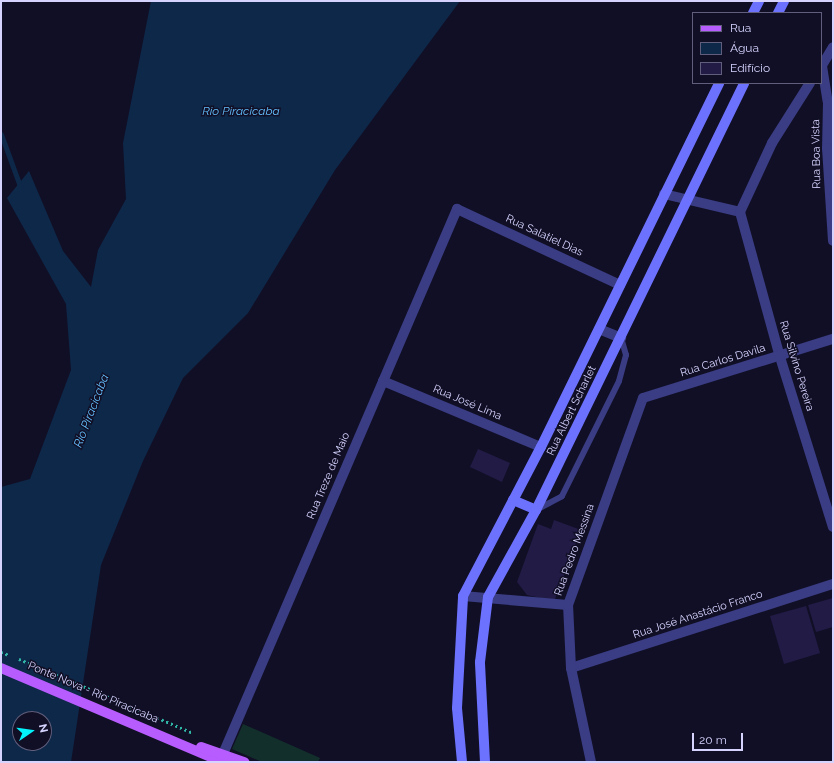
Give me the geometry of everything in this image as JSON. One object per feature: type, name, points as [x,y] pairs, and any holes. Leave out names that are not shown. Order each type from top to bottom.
[{"type":"main road","points":[[754,12],[759,1]]},
{"type":"main road","points":[[778,12],[784,1]]},
{"type":"main road","name":"Rua Albert Scharlet","points":[[462,762],[458,708],[463,596],[541,447],[719,84]]},
{"type":"main road","name":"Rua Albert Scharlet","points":[[485,762],[480,662],[488,597],[536,510],[688,201],[744,84]]},
{"type":"main road","points":[[513,500],[536,510]]},
{"type":"main road","name":"Ponte Nova - Rio Piracicaba","points":[[1,668],[222,759],[244,762]]},
{"type":"street","points":[[822,64],[833,47]]},
{"type":"street","name":"Rua Boa Vista","points":[[822,71],[828,102],[826,148],[833,241]]},
{"type":"street","points":[[664,194],[688,201],[740,212],[772,143],[809,84]]},
{"type":"street","name":"Rua Salatiel Dias","points":[[457,209],[620,285]]},
{"type":"street","name":"Rua Treze de Maio","points":[[222,759],[457,209]]},
{"type":"street","name":"Rua Silvino Pereira","points":[[740,212],[780,357],[833,527]]},
{"type":"street","points":[[599,329],[621,338]]},
{"type":"street","name":"Rua Carlos Davila","points":[[643,398],[780,357],[833,339]]},
{"type":"street","name":"Rua José Lima","points":[[383,381],[541,447]]},
{"type":"street","name":"Rua Pedro Messina","points":[[591,762],[571,668],[568,605],[643,398]]},
{"type":"street","name":"Rua José Anastácio Franco","points":[[571,668],[833,584]]},
{"type":"street","points":[[463,596],[568,605]]},
{"type":"lane","points":[[536,510],[562,496],[619,381],[626,355],[621,338]]},
{"type":"path","points":[[1,652],[184,728]]},
{"type":"green space","points":[[243,724],[320,758],[318,762],[262,762],[232,749]]},
{"type":"water","name":"Rio Piracicaba","points":[[151,1],[460,1],[335,170],[248,313],[183,378],[143,461],[101,565],[71,762],[1,762],[1,487],[30,479],[71,370],[66,304],[7,198],[29,171],[63,251],[91,287],[98,250],[126,199],[123,143]]},
{"type":"building","points":[[478,449],[510,463],[502,482],[470,467]]},
{"type":"building","points":[[554,520],[581,530],[555,599],[549,600],[527,595],[517,582],[538,524],[551,529]]},
{"type":"building","points":[[833,598],[833,627],[816,632],[808,605]]},
{"type":"building","points":[[806,606],[820,653],[784,664],[770,616]]},
{"type":"waterway","points":[[1,134],[21,189]]}]
